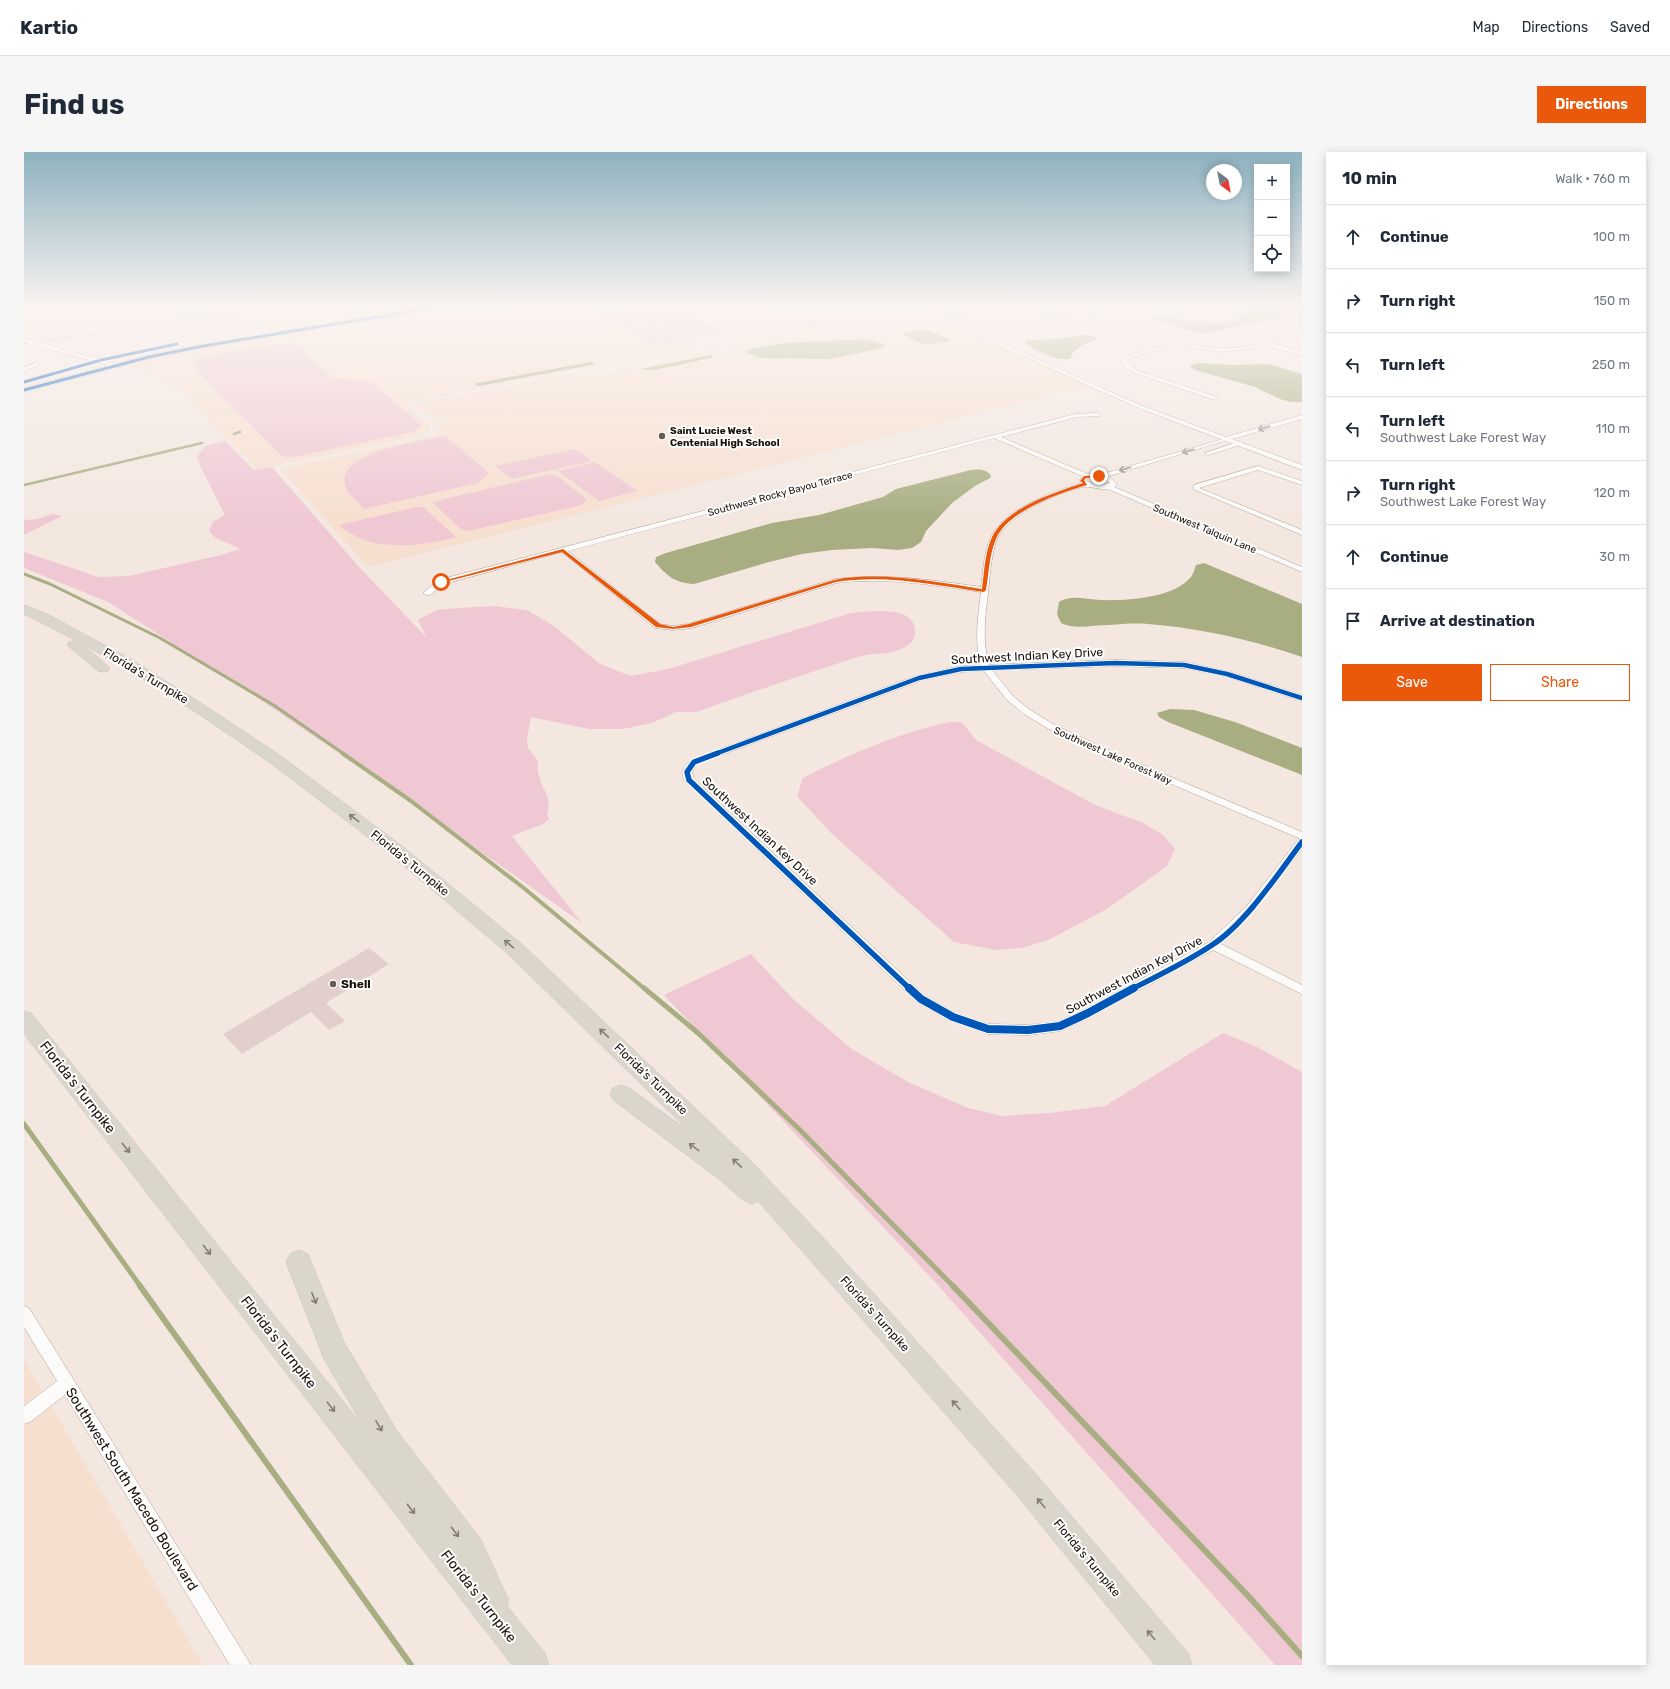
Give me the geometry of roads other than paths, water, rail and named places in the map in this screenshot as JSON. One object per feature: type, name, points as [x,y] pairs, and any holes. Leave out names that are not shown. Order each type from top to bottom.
[{"type":"highway","points":[[24,611],[37,622],[74,645],[103,668]]},
{"type":"highway","name":"Florida's Turnpike","points":[[24,611],[44,618],[127,663],[275,758],[396,850],[515,949],[745,1170],[821,1253],[1025,1483],[1176,1665]]},
{"type":"highway","name":"Florida's Turnpike","points":[[24,1019],[533,1665]]},
{"type":"highway","points":[[621,1094],[723,1169],[821,1253]]},
{"type":"highway","points":[[300,1262],[334,1350],[387,1441],[469,1549],[508,1633]]},
{"type":"main road","points":[[24,382],[36,379]]},
{"type":"main road","points":[[24,390],[66,379]]},
{"type":"street","points":[[1075,379],[1138,406],[1302,468]]},
{"type":"street","points":[[1157,379],[1215,398]]},
{"type":"street","name":"Southwest Rocky Bayou Terrace","points":[[427,593],[441,582],[1077,415],[1098,415]]},
{"type":"street","points":[[1086,480],[1302,417]]},
{"type":"street","points":[[1201,455],[1302,424]]},
{"type":"street","points":[[996,437],[1099,487],[1111,484],[1132,475]]},
{"type":"street","points":[[1151,462],[1164,466]]},
{"type":"street","points":[[1302,484],[1258,468],[1196,486],[1196,489],[1302,533]]},
{"type":"street","name":"Southwest Talquin Lane","points":[[1099,476],[1108,478],[1111,484],[1302,570]]},
{"type":"street","name":"Southwest Lake Forest Way","points":[[1086,480],[1032,505],[1014,516],[1002,527],[994,538],[989,557],[984,590],[981,652],[986,668],[1010,698],[1026,712],[1050,726],[1107,754],[1302,836]]},
{"type":"street","points":[[563,550],[658,626],[673,628],[689,626],[835,581],[854,578],[921,581],[984,590]]},
{"type":"street","name":"Southwest Indian Key Drive","points":[[1302,698],[1228,674],[1184,664],[1114,663],[961,669],[919,678],[694,762],[687,772],[689,780],[921,999],[953,1017],[988,1028],[1028,1030],[1060,1026],[1095,1010],[1213,945],[1229,932],[1249,912],[1302,842]]},
{"type":"street","points":[[1213,945],[1230,955],[1302,990]]},
{"type":"street","name":"Southwest South Macedo Boulevard","points":[[24,1313],[241,1665]]},
{"type":"street","points":[[24,1416],[67,1384]]},
{"type":"waterway","points":[[234,434],[240,432]]},
{"type":"waterway","points":[[24,485],[202,443]]},
{"type":"waterway","points":[[24,574],[50,584],[160,638],[275,706],[344,754]]},
{"type":"waterway","points":[[342,753],[411,801],[525,889],[645,989]]},
{"type":"waterway","points":[[644,988],[698,1033],[800,1130],[954,1287]]},
{"type":"waterway","points":[[24,1124],[141,1287]]},
{"type":"waterway","points":[[140,1286],[411,1665]]},
{"type":"waterway","points":[[953,1286],[1251,1599],[1302,1656]]},
{"type":"place","name":"Saint Lucie West Centenial High School","points":[[662,436]]},
{"type":"place","name":"Shell","points":[[333,984]]}]
